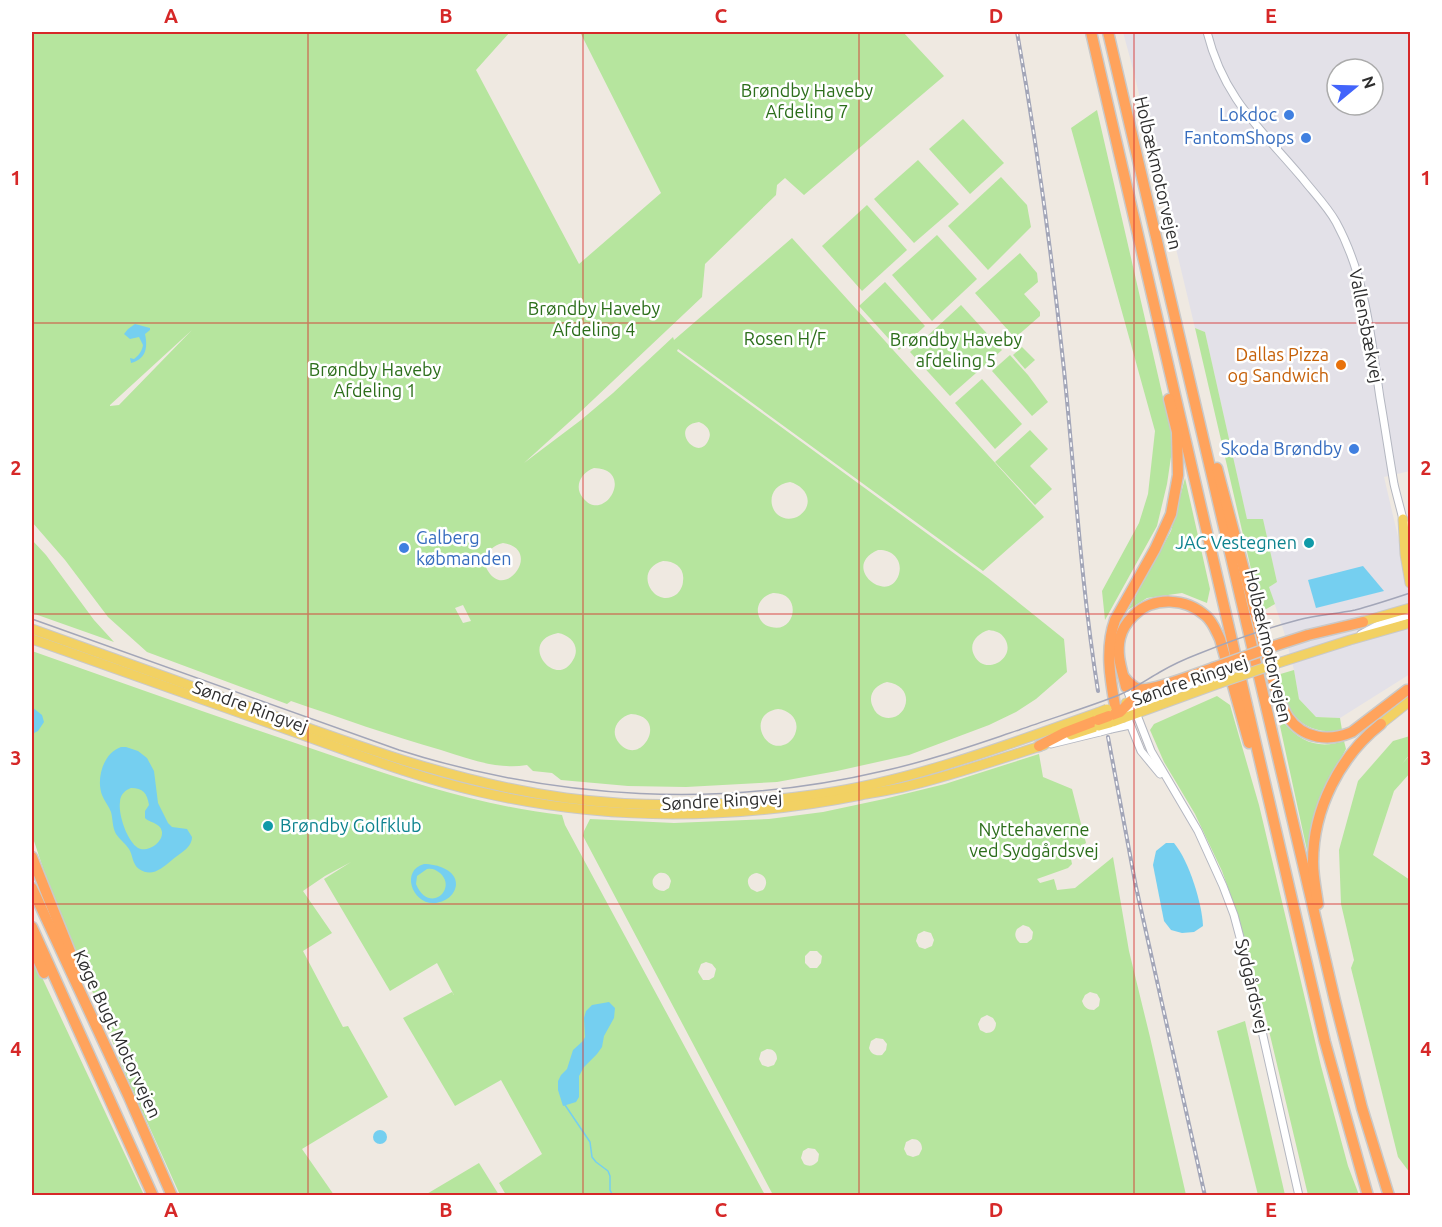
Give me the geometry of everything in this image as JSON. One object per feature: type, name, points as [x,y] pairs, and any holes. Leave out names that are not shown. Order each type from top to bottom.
[{"type":"highway","name":"Holbækmotorvejen","points":[[1091,32],[1325,1042],[1368,1196]]},
{"type":"highway","name":"Holbækmotorvejen","points":[[1108,32],[1335,1001],[1362,1108],[1389,1196]]},
{"type":"highway","points":[[1039,746],[1064,733],[1116,716],[1109,652],[1115,620],[1155,549],[1171,514],[1178,475],[1177,432],[1164,374],[1163,342]]},
{"type":"highway","points":[[1195,406],[1215,461],[1276,691],[1289,719],[1307,734],[1330,738],[1341,736],[1352,732],[1409,689]]},
{"type":"highway","points":[[1271,805],[1259,776],[1220,639],[1215,627],[1207,617],[1186,603],[1173,601],[1154,603],[1137,612],[1128,621],[1120,635],[1118,658],[1125,682],[1139,689],[1151,689],[1214,671],[1275,649],[1308,635],[1363,622]]},
{"type":"highway","points":[[1335,1001],[1330,955],[1313,862],[1315,837],[1329,790],[1343,765],[1369,734],[1381,724]]},
{"type":"highway","points":[[32,857],[129,1097]]},
{"type":"highway","name":"Køge Bugt Motorvejen","points":[[32,888],[129,1097],[172,1196]]},
{"type":"highway","name":"Køge Bugt Motorvejen","points":[[32,927],[153,1196]]},
{"type":"highway","points":[[32,946],[115,1121],[122,1129]]},
{"type":"main road","points":[[1403,519],[1405,554],[1410,583]]},
{"type":"main road","points":[[1363,622],[1410,610]]},
{"type":"main road","name":"Søndre Ringvej","points":[[32,629],[408,763],[478,782],[586,801],[682,805],[729,803],[831,792],[893,779],[1116,716],[1350,640],[1410,623]]},
{"type":"main road","name":"Søndre Ringvej","points":[[32,639],[406,771],[478,792],[562,807],[630,813],[679,814],[730,813],[818,804],[906,786],[980,766],[1039,746]]},
{"type":"main road","name":"Søndre Ringvej","points":[[1116,716],[1214,671]]},
{"type":"main road","points":[[1381,724],[1410,703]]},
{"type":"street","name":"Vallensbækvej","points":[[1207,32],[1220,71],[1236,100],[1324,205],[1348,245],[1366,303],[1393,474],[1410,553]]},
{"type":"street","name":"Vallensbækvej","points":[[1403,519],[1410,536]]},
{"type":"street","points":[[1350,640],[1410,610]]},
{"type":"street","name":"Sydgårdsvej","points":[[1116,716],[1125,682]]},
{"type":"street","name":"Sydgårdsvej","points":[[1116,716],[1150,751],[1198,831],[1223,886],[1240,937],[1299,1196]]},
{"type":"street","name":"Sydgårdsvej","points":[[1116,716],[1137,742],[1147,759],[1172,788]]},
{"type":"shaded area","points":[[1123,32],[1410,32],[1410,471],[1384,477],[1410,588],[1410,674],[1340,718],[1316,717],[1299,699],[1284,632],[1269,587],[1277,582],[1263,520],[1247,520],[1205,332],[1195,328]]},
{"type":"green space","points":[[32,32],[510,32],[476,70],[579,264],[661,193],[580,32],[903,32],[944,76],[804,195],[785,178],[777,185],[776,195],[705,264],[702,297],[524,463],[581,420],[673,337],[674,340],[792,238],[1044,517],[983,571],[678,349],[677,351],[988,578],[1064,639],[1067,672],[1036,699],[989,725],[909,755],[837,771],[777,782],[686,787],[628,786],[561,780],[552,773],[533,771],[527,765],[505,766],[484,763],[291,701],[287,704],[147,652],[108,617],[65,560],[32,522]],"holes":[[[192,330],[119,405],[110,405]],[[699,422],[708,429],[710,435],[708,441],[703,447],[692,446],[685,436],[690,425]],[[594,468],[606,471],[613,477],[615,485],[607,501],[600,505],[592,505],[583,498],[579,489],[583,476]],[[790,482],[805,492],[808,501],[805,510],[798,516],[785,518],[774,510],[772,497],[775,490]],[[503,543],[515,547],[520,554],[521,562],[511,577],[504,580],[495,579],[488,571],[485,562],[490,550]],[[878,550],[887,551],[898,560],[899,574],[894,583],[886,587],[870,581],[863,566],[867,557]],[[663,561],[678,566],[683,576],[679,591],[669,598],[654,593],[648,580],[649,572]],[[773,593],[783,594],[792,605],[791,619],[779,628],[766,625],[758,615],[758,606],[762,599]],[[463,605],[471,621],[463,623],[455,608]],[[989,630],[1002,635],[1008,646],[1003,659],[991,665],[985,665],[979,661],[972,651],[973,643],[978,636]],[[558,633],[571,639],[576,651],[573,660],[566,668],[558,670],[543,661],[540,645],[546,638]],[[887,682],[897,685],[906,697],[903,710],[891,718],[878,714],[871,703],[873,691],[879,685]],[[778,709],[792,716],[797,727],[792,739],[780,746],[766,740],[761,726],[762,718],[768,712]],[[631,714],[643,717],[649,723],[648,739],[643,746],[636,750],[627,749],[619,743],[615,734],[619,721]]]},
{"type":"green space","points":[[1097,110],[1171,432],[1171,457],[1167,484],[1157,526],[1105,620],[1102,591],[1139,523],[1148,494],[1155,431],[1071,128]]},
{"type":"green space","points":[[963,119],[1004,163],[970,194],[929,149]]},
{"type":"green space","points":[[918,160],[959,204],[914,243],[874,199]]},
{"type":"green space","points":[[1001,177],[1027,205],[1031,227],[988,270],[948,226]]},
{"type":"green space","name":"Brøndby Haveby afdeling 5","points":[[867,205],[907,250],[862,291],[822,246]]},
{"type":"green space","name":"Brøndby Haveby afdeling 5","points":[[937,235],[977,279],[932,321],[892,275]]},
{"type":"green space","name":"Brøndby Haveby afdeling 5","points":[[1020,253],[1037,273],[1038,282],[1024,294],[1040,312],[1040,316],[1015,338],[975,293]]},
{"type":"green space","name":"Brøndby Haveby afdeling 5","points":[[885,282],[925,326],[899,350],[859,306]]},
{"type":"green space","name":"Brøndby Haveby afdeling 5","points":[[961,305],[1002,350],[950,396],[910,352]]},
{"type":"green space","points":[[1195,328],[1205,332],[1247,519],[1263,519],[1277,582],[1269,587],[1275,604],[1261,612]]},
{"type":"green space","points":[[1022,347],[1035,360],[1025,369],[1013,355]]},
{"type":"green space","name":"Brøndby Haveby afdeling 5","points":[[1010,355],[1048,402],[1032,416],[992,371]]},
{"type":"green space","name":"Brøndby Haveby afdeling 5","points":[[982,379],[1022,424],[995,449],[955,403]]},
{"type":"green space","points":[[1030,430],[1048,449],[1030,466],[1052,489],[1035,505],[995,462]]},
{"type":"green space","points":[[1185,478],[1210,589],[1207,603],[1182,593],[1147,598],[1128,610],[1171,531]]},
{"type":"green space","points":[[32,540],[46,555],[94,620],[114,642],[32,613]]},
{"type":"green space","name":"Brøndby Golfklub","points":[[32,651],[401,779],[465,797],[562,815],[565,825],[765,1195],[506,1195],[499,1183],[542,1154],[501,1080],[455,1106],[403,1018],[452,992],[454,995],[437,963],[390,991],[324,879],[351,862],[303,891],[332,933],[303,951],[343,1027],[348,1026],[388,1097],[302,1149],[334,1195],[180,1195],[126,1075],[45,874],[32,835]]},
{"type":"green space","points":[[1294,670],[1299,699],[1316,717],[1340,718],[1342,730],[1315,729],[1307,726],[1294,715],[1283,696],[1277,675]]},
{"type":"green space","points":[[1217,696],[1230,705],[1259,805],[1321,1066],[1348,1166],[1359,1195],[1308,1195],[1265,1014],[1236,910],[1222,871],[1195,814],[1164,762],[1150,730],[1154,724]]},
{"type":"green space","points":[[1284,723],[1304,740],[1319,744],[1344,741],[1346,749],[1326,786],[1308,855],[1280,726]]},
{"type":"green space","points":[[1410,736],[1410,754],[1402,764],[1410,755],[1410,773],[1394,791],[1373,855],[1410,880],[1410,1173],[1398,1157],[1351,968],[1354,960],[1341,904],[1339,850],[1358,781],[1393,741]]},
{"type":"green space","name":"Nyttehaverne ved Sydgårdsvej","points":[[1039,754],[1043,777],[1072,789],[1086,843],[1070,854],[1072,864],[1068,868],[1037,879],[1040,883],[1054,879],[1057,890],[1075,888],[1113,857],[1129,951],[1186,1195],[773,1195],[583,836],[590,819],[674,823],[769,819],[823,812],[945,784]],"holes":[[[659,873],[667,874],[671,881],[669,888],[664,891],[657,889],[654,887],[653,878]],[[757,873],[763,876],[766,882],[763,890],[757,892],[751,889],[748,884],[750,877]],[[1023,925],[1029,927],[1033,932],[1032,939],[1027,943],[1020,943],[1015,935],[1017,929]],[[924,931],[931,933],[934,940],[932,946],[925,949],[919,947],[916,941],[918,934]],[[810,951],[817,951],[822,956],[821,963],[817,968],[810,968],[805,963],[805,956]],[[706,962],[712,964],[716,969],[714,977],[709,980],[703,980],[698,972],[701,964]],[[1090,992],[1097,994],[1100,999],[1099,1006],[1094,1010],[1085,1006],[1082,1001],[1085,995]],[[987,1015],[996,1023],[993,1031],[986,1033],[980,1030],[978,1024],[981,1018]],[[876,1038],[883,1039],[887,1044],[882,1055],[874,1054],[870,1050],[871,1041]],[[767,1049],[774,1051],[777,1059],[774,1065],[768,1067],[762,1065],[759,1059],[761,1052]],[[912,1139],[919,1141],[922,1149],[919,1155],[913,1157],[907,1155],[904,1149],[906,1142]],[[808,1148],[815,1149],[819,1154],[818,1161],[811,1166],[804,1164],[801,1158],[803,1151]]]},
{"type":"green space","points":[[32,956],[144,1195],[32,1195]]},
{"type":"green space","points":[[1245,1021],[1285,1195],[1258,1195],[1217,1031]]},
{"type":"green space","points":[[479,1163],[499,1195],[425,1195]]},
{"type":"water","points":[[135,324],[150,328],[150,330],[145,334],[146,348],[143,356],[131,363],[130,358],[134,359],[137,356],[143,345],[139,337],[130,339],[124,334]]},
{"type":"water","points":[[1363,566],[1384,591],[1316,608],[1308,580]]},
{"type":"water","points":[[32,707],[42,715],[44,722],[38,731],[32,734]]},
{"type":"water","points":[[126,747],[138,751],[147,758],[154,771],[158,803],[168,823],[172,827],[187,829],[192,837],[185,850],[157,871],[148,873],[137,867],[129,849],[116,834],[111,812],[102,795],[100,782],[102,767],[115,750]],"holes":[[[135,788],[144,792],[147,797],[149,805],[145,811],[145,818],[158,825],[162,832],[160,840],[146,849],[138,848],[130,840],[120,813],[122,795],[125,791]]]},
{"type":"water","points":[[1166,843],[1174,843],[1180,851],[1194,883],[1203,926],[1194,932],[1182,933],[1171,930],[1164,921],[1153,865],[1156,851]]},
{"type":"water","points":[[429,864],[450,872],[456,885],[452,894],[445,900],[435,903],[426,902],[418,897],[411,882],[416,868]],"holes":[[[427,869],[434,869],[445,879],[446,886],[440,896],[428,898],[416,884],[417,876]]]},
{"type":"water","points":[[609,1002],[615,1008],[614,1018],[604,1036],[602,1047],[579,1076],[579,1097],[576,1102],[563,1106],[558,1081],[567,1069],[573,1050],[585,1037],[586,1011],[592,1005]]},
{"type":"water","points":[[380,1130],[385,1132],[387,1137],[385,1142],[380,1144],[375,1142],[373,1137],[375,1132]]},
{"type":"waterway","points":[[565,1105],[590,1142],[592,1157],[608,1171],[613,1196]]},
{"type":"tram line","points":[[32,619],[399,750],[458,767],[518,780],[579,789],[640,794],[701,794],[762,791],[822,783],[917,762],[1119,695],[1179,662],[1273,627],[1305,618],[1355,610],[1410,593]]},
{"type":"railway","points":[[1017,32],[1054,285],[1083,571],[1098,691]]},
{"type":"railway","points":[[1108,737],[1136,887],[1205,1196]]},
{"type":"place","name":"Lokdoc","points":[[1289,115]]},
{"type":"place","name":"FantomShops","points":[[1306,138]]},
{"type":"place","name":"Dallas Pizza og Sandwich","points":[[1341,365]]},
{"type":"place","name":"Skoda Brøndby","points":[[1354,449]]},
{"type":"place","name":"JAC Vestegnen","points":[[1309,543]]},
{"type":"place","name":"Galberg købmanden","points":[[404,548]]},
{"type":"place","name":"Brøndby Golfklub","points":[[268,826]]},
{"type":"park label","name":"Brøndby Haveby Afdeling 7","points":[[807,101]]},
{"type":"park label","name":"Brøndby Haveby Afdeling 4","points":[[594,319]]},
{"type":"park label","name":"Rosen H/F","points":[[785,339]]},
{"type":"park label","name":"Brøndby Haveby Afdeling 1","points":[[375,380]]}]
